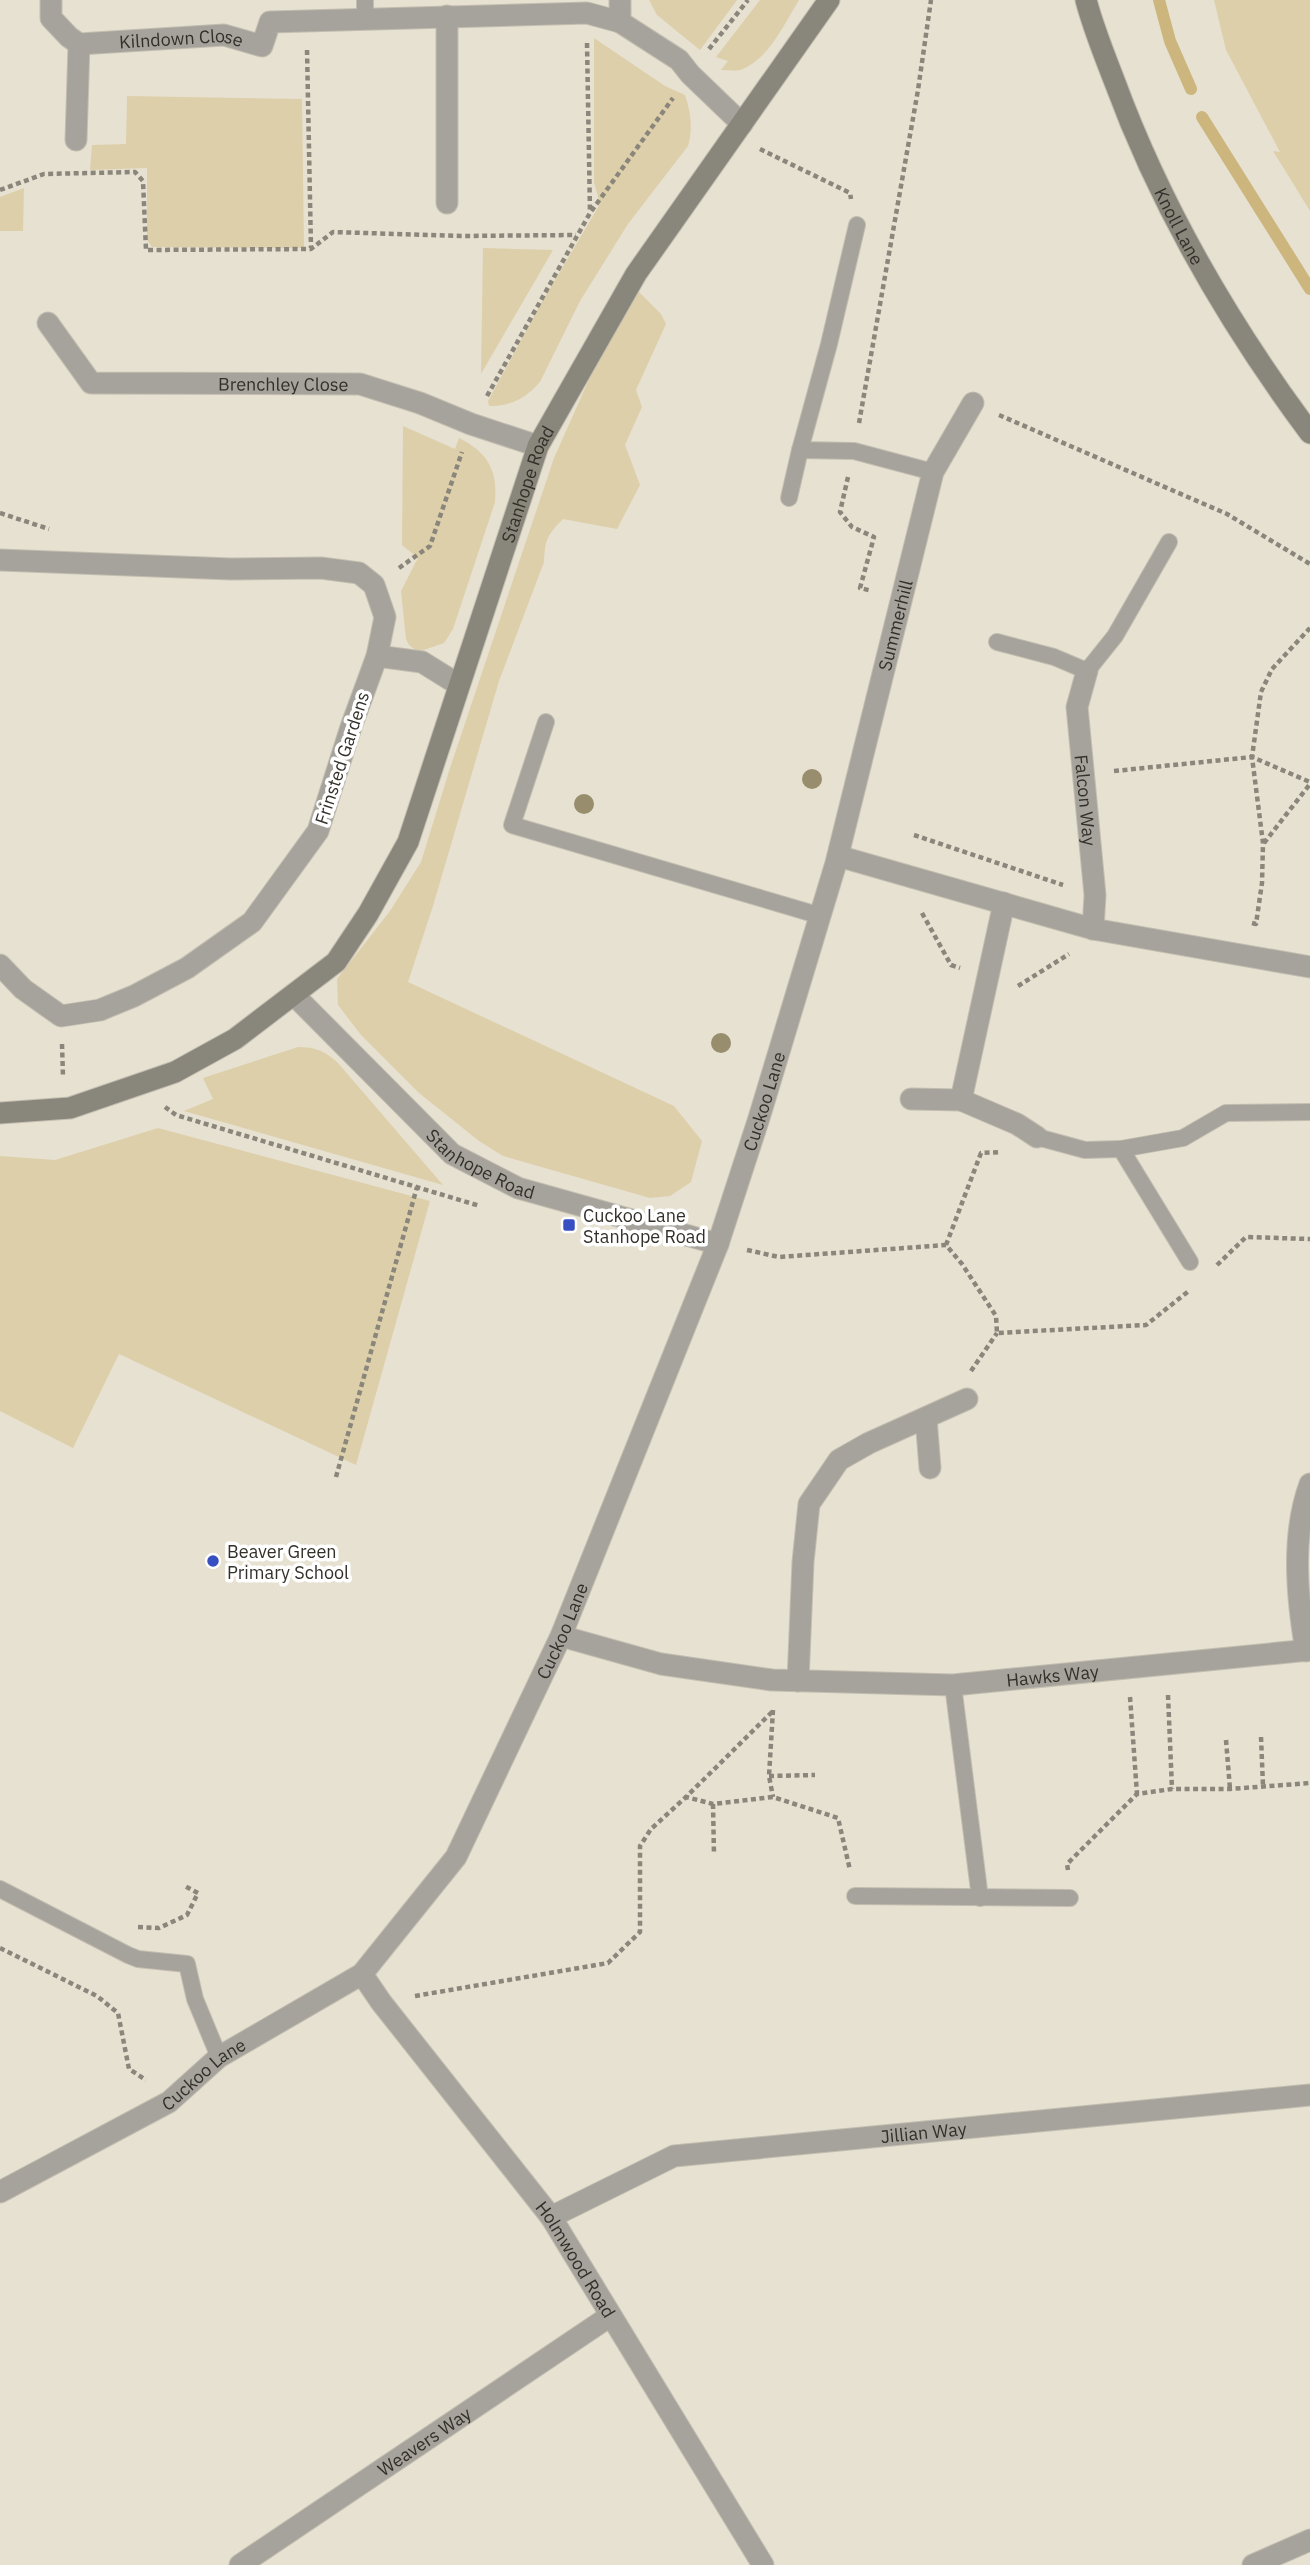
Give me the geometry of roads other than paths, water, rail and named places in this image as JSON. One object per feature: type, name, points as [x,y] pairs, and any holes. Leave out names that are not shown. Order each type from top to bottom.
[{"type":"street","points":[[51,0],[51,18],[79,44],[76,140]]},
{"type":"street","points":[[620,0],[620,22]]},
{"type":"street","name":"Stanhope Road","points":[[0,1113],[70,1108],[175,1072],[235,1039],[336,962],[368,914],[408,842],[538,446],[636,274],[828,0]]},
{"type":"street","name":"Knoll Lane","points":[[1086,0],[1124,106],[1164,197],[1228,315],[1267,375],[1310,433]]},
{"type":"street","name":"Kilndown Close","points":[[79,44],[224,35],[262,46],[270,22],[307,21],[365,10],[447,16],[587,13],[620,22],[679,60],[738,130]]},
{"type":"street","points":[[447,16],[447,203]]},
{"type":"street","name":"Brenchley Close","points":[[48,323],[91,383],[360,384],[538,446]]},
{"type":"street","name":"Summerhill","points":[[838,856],[933,472],[973,403]]},
{"type":"street","name":"Frinsted Gardens","points":[[0,559],[231,569],[321,568],[359,573],[374,585],[385,617],[377,656],[318,831],[252,922],[187,968],[134,996],[100,1010],[61,1016],[23,989],[0,965]]},
{"type":"street","points":[[377,656],[422,662],[459,685]]},
{"type":"street","name":"Falcon Way","points":[[1087,671],[1077,707],[1095,895],[1093,929]]},
{"type":"street","points":[[838,856],[1093,929],[1310,967]]},
{"type":"street","name":"Cuckoo Lane","points":[[0,2192],[169,2102],[219,2057],[362,1974],[456,1857],[561,1636],[718,1244],[838,856]]},
{"type":"street","points":[[961,1100],[1004,903]]},
{"type":"street","name":"Stanhope Road","points":[[294,995],[452,1154],[518,1188],[718,1244]]},
{"type":"street","points":[[911,1099],[961,1100],[1017,1124],[1037,1136]]},
{"type":"street","points":[[798,1681],[803,1562],[809,1504],[839,1460],[967,1399]]},
{"type":"street","points":[[926,1418],[930,1468]]},
{"type":"street","name":"Hawks Way","points":[[561,1636],[661,1664],[772,1681],[953,1685],[1308,1650],[1300,1614],[1297,1572],[1305,1497],[1310,1484]]},
{"type":"street","name":"Holmwood Road","points":[[362,1974],[381,2002],[551,2217],[763,2565]]},
{"type":"street","name":"Jillian Way","points":[[551,2217],[674,2156],[1310,2095]]},
{"type":"street","name":"Weavers Way","points":[[240,2565],[610,2316]]},
{"type":"street","points":[[1253,2565],[1310,2540]]},
{"type":"lane","points":[[789,498],[857,225]]},
{"type":"lane","points":[[800,450],[854,451],[933,472]]},
{"type":"lane","points":[[997,642],[1054,657],[1087,671],[1115,636],[1169,542]]},
{"type":"lane","points":[[546,722],[512,825],[821,916]]},
{"type":"lane","points":[[1037,1136],[1085,1150],[1121,1149],[1183,1138],[1226,1113],[1310,1112]]},
{"type":"lane","points":[[1121,1149],[1190,1262]]},
{"type":"lane","points":[[953,1685],[980,1898]]},
{"type":"lane","points":[[0,1889],[128,1955],[138,1959],[187,1964],[195,1999],[219,2057]]},
{"type":"lane","points":[[855,1896],[1070,1898]]},
{"type":"waterway","points":[[1159,0],[1170,41],[1191,89]]},
{"type":"waterway","points":[[1202,117],[1310,289]]},
{"type":"place","name":"Cuckoo Lane Stanhope Road","points":[[569,1225]]},
{"type":"place","name":"Beaver Green Primary School","points":[[213,1561]]}]
